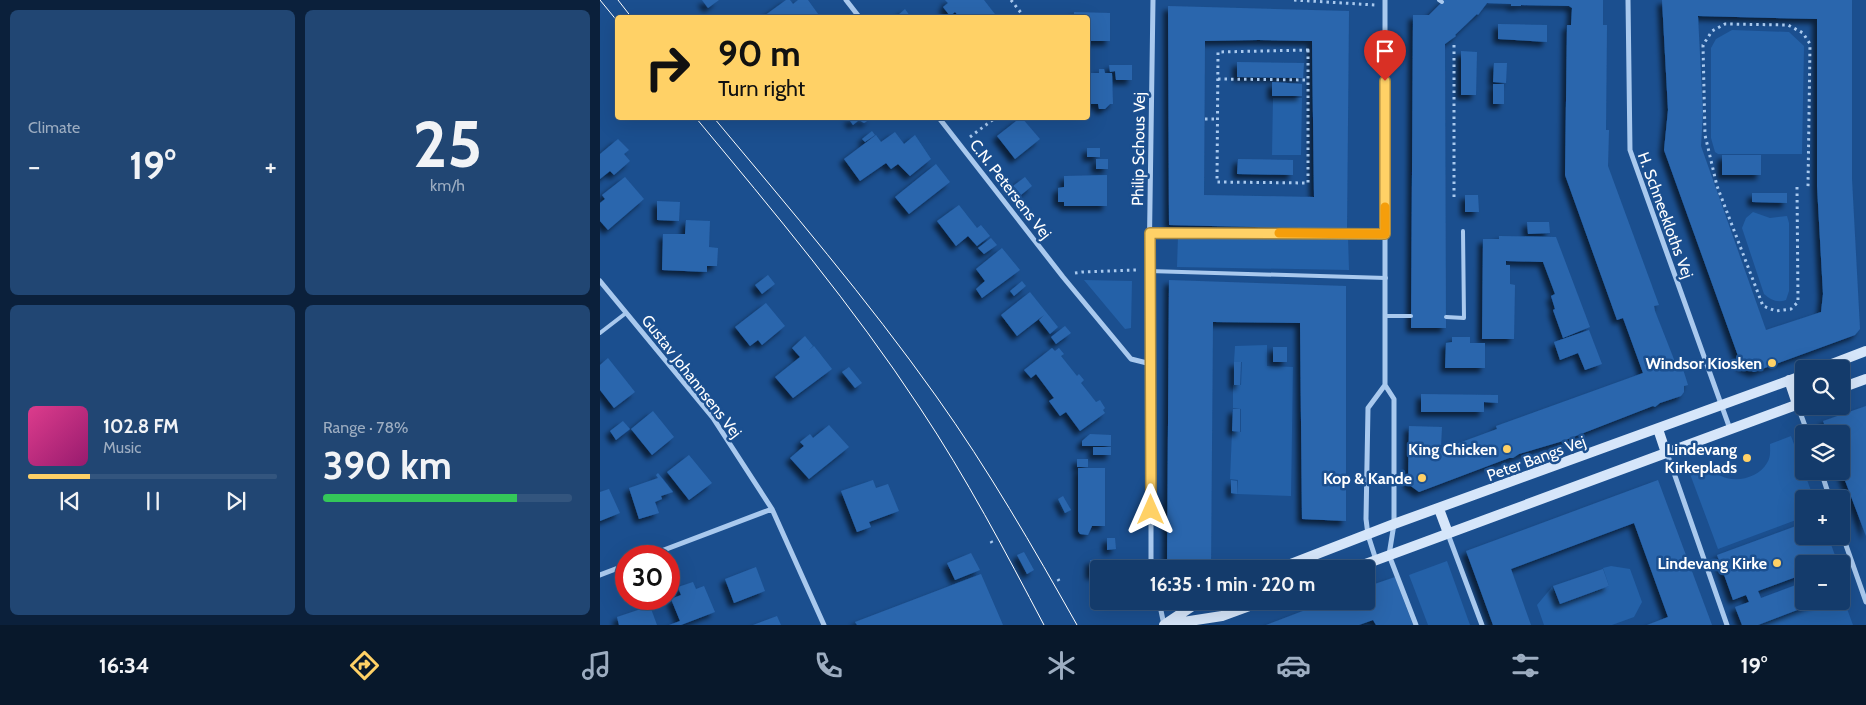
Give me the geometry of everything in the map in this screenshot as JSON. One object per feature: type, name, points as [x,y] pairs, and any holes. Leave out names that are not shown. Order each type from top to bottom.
[{"type":"street","points":[[846,0],[858,15]]},
{"type":"street","name":"Philip Schous Vej","points":[[1151,560],[1149,271],[1153,0]]},
{"type":"street","name":"H. Schneekloths Vej","points":[[1628,0],[1630,150],[1730,429]]},
{"type":"street","points":[[1385,3],[1385,385],[1394,399],[1394,524],[1389,555],[1416,625]]},
{"type":"street","name":"C.N. Petersens Vej","points":[[941,120],[1062,277],[1131,359],[1151,364]]},
{"type":"street","name":"Gustav Johannsens Vej","points":[[600,281],[713,418],[772,509],[824,625]]},
{"type":"street","points":[[1842,360],[1866,351]]},
{"type":"street","name":"Peter Bangs Vej","points":[[1302,560],[1394,524],[1795,378]]},
{"type":"street","points":[[1850,385],[1866,379]]},
{"type":"street","points":[[1789,380],[1795,392]]},
{"type":"street","points":[[1385,385],[1368,408],[1366,519],[1368,535],[1376,560],[1795,405]]},
{"type":"street","points":[[1658,429],[1727,625]]},
{"type":"street","points":[[677,545],[772,509]]},
{"type":"street","points":[[1439,509],[1482,625]]},
{"type":"street","points":[[1846,545],[1866,602]]},
{"type":"street","points":[[600,575],[615,569]]},
{"type":"street","points":[[1161,610],[1164,625]]},
{"type":"street","points":[[1164,625],[1186,610]]},
{"type":"street","points":[[1164,625],[1222,616],[1238,610]]},
{"type":"lane","points":[[1446,317],[1464,318],[1463,231]]},
{"type":"lane","points":[[1150,233],[1385,234]]},
{"type":"lane","points":[[1149,271],[1386,278]]},
{"type":"lane","points":[[600,333],[626,313]]},
{"type":"lane","points":[[1386,316],[1411,316]]},
{"type":"path","points":[[1011,0],[1023,15]]},
{"type":"path","points":[[1294,0],[1385,3]]},
{"type":"path","points":[[1797,187],[1798,302],[1791,309],[1776,311],[1763,306],[1717,186],[1705,135],[1703,45],[1712,31],[1726,24],[1788,25],[1802,33],[1810,44],[1808,187]]},
{"type":"path","points":[[1454,46],[1454,198]]},
{"type":"path","points":[[1308,50],[1308,80],[1308,183],[1217,182],[1218,52],[1308,50]]},
{"type":"path","points":[[1218,79],[1308,80]]},
{"type":"path","points":[[1204,119],[1217,119]]},
{"type":"path","points":[[960,145],[992,120]]},
{"type":"path","points":[[1062,277],[1082,272],[1149,271]]},
{"type":"shaded area","points":[[1732,30],[1789,32],[1804,46],[1802,154],[1718,154],[1715,152],[1711,138],[1711,48],[1716,39]]},
{"type":"shaded area","points":[[1273,98],[1302,98],[1301,155],[1272,155]]},
{"type":"shaded area","points":[[1753,212],[1770,218],[1787,216],[1789,223],[1789,291],[1786,300],[1774,300],[1764,294],[1742,228],[1746,218]]},
{"type":"shaded area","points":[[1178,236],[1348,237],[1349,270],[1177,267]]},
{"type":"shaded area","points":[[1084,280],[1132,281],[1131,328],[1125,329]]},
{"type":"shaded area","points":[[1267,345],[1267,366],[1293,367],[1291,496],[1237,494],[1238,480],[1230,479],[1232,432],[1241,432],[1241,409],[1233,408],[1233,385],[1241,385],[1242,362],[1234,362],[1235,346]]},
{"type":"shaded area","points":[[1791,436],[1795,447],[1795,480],[1807,480],[1811,490],[1795,490],[1795,520],[1718,549],[1690,474],[1710,466],[1722,477],[1730,479],[1747,478],[1762,469],[1767,463],[1770,456],[1770,444]]},
{"type":"shaded area","points":[[1447,561],[1470,625],[1428,625],[1409,575]]},
{"type":"shaded area","points":[[1611,566],[1630,569],[1642,602],[1634,617],[1612,625],[1544,625],[1537,605],[1552,587],[1560,604],[1609,586],[1603,568]]},
{"type":"shaded area","points":[[1798,610],[1847,610],[1853,625],[1757,625]]},
{"type":"building","points":[[702,0],[719,0],[708,8]]},
{"type":"building","points":[[786,0],[790,0],[793,4],[798,0],[808,0],[819,15],[765,15]]},
{"type":"building","points":[[945,0],[984,0],[996,15],[958,15],[955,12],[949,15],[943,7],[948,3]]},
{"type":"building","points":[[1444,0],[1603,0],[1603,25],[1607,25],[1606,130],[1609,130],[1608,166],[1659,305],[1654,306],[1655,311],[1677,367],[1682,366],[1688,385],[1684,386],[1684,392],[1681,396],[1660,403],[1655,407],[1653,406],[1563,441],[1519,454],[1513,458],[1419,492],[1408,484],[1409,426],[1442,427],[1441,447],[1445,448],[1497,429],[1496,426],[1643,373],[1623,318],[1617,320],[1565,175],[1567,25],[1571,25],[1572,8],[1569,6],[1511,6],[1511,4],[1487,3],[1478,15],[1445,44],[1446,328],[1411,328],[1413,15],[1429,15]]},
{"type":"building","points":[[1662,0],[1852,0],[1852,179],[1860,329],[1855,335],[1754,372],[1742,367],[1664,150],[1668,110]],"holes":[[[1698,16],[1817,19],[1817,186],[1823,294],[1821,312],[1766,330],[1701,146],[1703,113]]]},
{"type":"building","points":[[1168,6],[1349,11],[1347,229],[1169,225]],"holes":[[[1205,41],[1312,41],[1314,197],[1204,195]]]},
{"type":"building","points":[[905,9],[909,15],[898,15]]},
{"type":"building","points":[[1074,12],[1110,13],[1110,41],[1090,41],[1090,15],[1074,15]]},
{"type":"building","points":[[1498,24],[1547,25],[1547,42],[1498,39]]},
{"type":"building","points":[[1461,51],[1477,52],[1476,95],[1461,95]]},
{"type":"building","points":[[1237,62],[1304,63],[1303,78],[1237,77]]},
{"type":"building","points":[[1494,63],[1507,63],[1506,83],[1493,82]]},
{"type":"building","points":[[1109,65],[1132,65],[1132,80],[1116,80],[1115,71],[1110,72]]},
{"type":"building","points":[[1099,69],[1104,69],[1105,73],[1112,73],[1113,104],[1110,104],[1105,109],[1099,109],[1098,104],[1090,104],[1090,73],[1099,73]]},
{"type":"building","points":[[1272,82],[1302,84],[1302,96],[1272,96]]},
{"type":"building","points":[[1493,84],[1504,84],[1504,104],[1493,104]]},
{"type":"building","points":[[849,120],[859,120],[853,125]]},
{"type":"building","points":[[1017,120],[1024,120],[1040,139],[1015,159],[997,136]]},
{"type":"building","points":[[872,131],[875,135],[865,142],[862,139]]},
{"type":"building","points":[[895,132],[904,144],[915,135],[931,159],[910,176],[898,164],[891,169],[886,163],[860,181],[844,159],[876,135],[881,142]]},
{"type":"building","points":[[618,139],[629,150],[624,154],[630,161],[614,175],[610,171],[600,179],[600,154]]},
{"type":"building","points":[[1087,148],[1100,148],[1100,157],[1087,157]]},
{"type":"building","points":[[1722,155],[1761,155],[1761,175],[1722,175]]},
{"type":"building","points":[[1096,159],[1108,159],[1108,169],[1096,169]]},
{"type":"building","points":[[1238,159],[1293,160],[1293,175],[1237,174]]},
{"type":"building","points":[[936,164],[950,182],[909,214],[895,197]]},
{"type":"building","points":[[1107,175],[1107,206],[1064,206],[1064,202],[1058,202],[1058,188],[1064,187],[1064,176]]},
{"type":"building","points":[[625,177],[644,199],[608,230],[600,221],[600,203],[605,199],[602,195]]},
{"type":"building","points":[[1025,177],[1032,186],[1021,195],[1013,186]]},
{"type":"building","points":[[1752,193],[1787,193],[1787,203],[1752,202]]},
{"type":"building","points":[[1465,195],[1478,195],[1479,212],[1465,212]]},
{"type":"building","points":[[657,201],[680,202],[679,221],[657,220]]},
{"type":"building","points":[[959,205],[977,228],[981,225],[990,236],[977,246],[968,236],[956,246],[937,221]]},
{"type":"building","points":[[686,220],[710,221],[709,247],[718,248],[717,266],[707,266],[707,272],[662,270],[663,234],[685,234]]},
{"type":"building","points":[[1527,222],[1549,222],[1550,233],[1528,234]]},
{"type":"building","points":[[1499,236],[1556,237],[1590,327],[1563,338],[1553,310],[1555,309],[1551,296],[1555,294],[1543,262],[1506,261],[1506,265],[1510,265],[1510,284],[1515,285],[1514,339],[1482,339],[1483,239],[1499,239]]},
{"type":"building","points":[[991,238],[997,245],[984,254],[978,248]]},
{"type":"building","points":[[1002,248],[1020,270],[982,298],[976,289],[985,281],[976,269]]},
{"type":"building","points":[[768,275],[775,284],[762,294],[755,285]]},
{"type":"building","points":[[1169,280],[1346,286],[1346,521],[1302,519],[1300,323],[1213,322],[1211,560],[1167,560]]},
{"type":"building","points":[[1022,281],[1026,286],[1014,296],[1010,291]]},
{"type":"building","points":[[1030,292],[1058,327],[1050,334],[1039,320],[1044,315],[1017,336],[1001,315]]},
{"type":"building","points":[[766,303],[785,326],[762,345],[758,340],[750,346],[735,327]]},
{"type":"building","points":[[1065,326],[1071,333],[1056,344],[1051,337]]},
{"type":"building","points":[[1589,330],[1602,364],[1585,370],[1578,353],[1560,360],[1554,342]]},
{"type":"building","points":[[805,336],[813,346],[809,350],[814,346],[832,369],[793,398],[775,377],[800,357],[792,348]]},
{"type":"building","points":[[1452,337],[1470,337],[1470,343],[1485,343],[1485,368],[1445,368],[1446,343],[1452,342]]},
{"type":"building","points":[[1273,347],[1287,347],[1287,362],[1273,362]]},
{"type":"building","points":[[1052,348],[1055,351],[1059,348],[1064,354],[1061,356],[1077,376],[1079,374],[1084,380],[1081,383],[1096,402],[1100,400],[1105,408],[1103,410],[1105,413],[1080,431],[1066,412],[1060,416],[1049,401],[1054,398],[1036,374],[1031,378],[1024,370]]},
{"type":"building","points":[[608,358],[635,392],[614,408],[600,390],[600,365]]},
{"type":"building","points":[[1234,362],[1241,362],[1240,385],[1234,385]]},
{"type":"building","points":[[849,367],[862,383],[855,388],[842,372]]},
{"type":"building","points":[[1421,394],[1498,395],[1498,403],[1484,402],[1484,412],[1421,412]]},
{"type":"building","points":[[1866,406],[1866,536],[1845,480],[1850,480],[1850,425],[1825,425],[1823,421],[1840,415],[1850,415],[1850,412]]},
{"type":"building","points":[[1233,409],[1240,409],[1240,432],[1232,431]]},
{"type":"building","points":[[653,411],[674,437],[652,455],[631,429]]},
{"type":"building","points":[[623,421],[630,429],[616,440],[610,431]]},
{"type":"building","points":[[829,425],[849,447],[809,479],[790,458],[804,446],[800,442],[810,434],[813,438]]},
{"type":"building","points":[[1090,434],[1111,435],[1111,446],[1082,446],[1082,441]]},
{"type":"building","points":[[1093,447],[1111,447],[1111,455],[1093,455]]},
{"type":"building","points":[[689,455],[712,483],[689,500],[667,472]]},
{"type":"building","points":[[1077,459],[1088,459],[1088,467],[1077,467]]},
{"type":"building","points":[[1078,468],[1105,468],[1105,526],[1092,526],[1088,535],[1080,534],[1078,531]]},
{"type":"building","points":[[658,473],[673,492],[661,496],[662,499],[655,502],[659,513],[639,519],[629,488],[658,478],[656,475]]},
{"type":"building","points":[[873,480],[876,488],[888,484],[899,511],[869,522],[871,527],[857,532],[841,491]]},
{"type":"building","points":[[1231,480],[1237,481],[1237,494],[1231,493]]},
{"type":"building","points":[[1658,480],[1712,625],[1647,625],[1668,617],[1634,523],[1511,569],[1531,625],[1493,625],[1466,551]]},
{"type":"building","points":[[609,489],[620,513],[600,521],[600,492]]},
{"type":"building","points":[[1063,496],[1071,510],[1065,513],[1058,499]]},
{"type":"building","name":"Lindevang Kirke","points":[[1795,526],[1795,545],[1831,545],[1835,555],[1795,555],[1795,577],[1758,591],[1761,598],[1795,585],[1795,610],[1797,610],[1758,625],[1742,625],[1735,607],[1749,602],[1746,595],[1733,600],[1717,555]]},
{"type":"building","points":[[1107,538],[1115,538],[1116,549],[1107,550]]},
{"type":"building","points":[[1024,552],[1034,570],[1027,574],[1017,555]]},
{"type":"building","points":[[971,553],[980,570],[955,580],[947,563]]},
{"type":"building","points":[[756,567],[765,591],[734,603],[725,579]]},
{"type":"building","points":[[1603,569],[1609,586],[1560,604],[1553,586]]},
{"type":"building","points":[[981,574],[1003,625],[857,625],[855,622]]},
{"type":"building","points":[[1395,577],[1413,625],[1376,625],[1373,620],[1359,625],[1266,625],[1305,610],[1375,610],[1375,584]]},
{"type":"building","points":[[693,582],[696,589],[704,586],[715,612],[681,625],[669,625],[680,621],[676,610],[680,610],[680,586]]},
{"type":"building","points":[[638,610],[651,610],[657,625],[619,625],[617,617]]},
{"type":"building","points":[[777,616],[781,625],[753,625]]},
{"type":"tram line","points":[[600,0],[615,18]]},
{"type":"tram line","points":[[618,0],[630,15]]},
{"type":"tram line","points":[[698,120],[812,260],[894,370],[937,434],[969,487],[1044,625]]},
{"type":"tram line","points":[[716,120],[855,289],[936,396],[992,480],[1077,625]]},
{"type":"slow traffic","points":[[1279,233],[1385,234],[1385,207]]},
{"type":"place","name":"Windsor Kiosken","points":[[1772,363]]},
{"type":"place","name":"King Chicken","points":[[1507,449]]},
{"type":"place","name":"Lindevang Kirkeplads","points":[[1747,458]]},
{"type":"place","name":"Kop & Kande","points":[[1422,478]]},
{"type":"place","name":"Lindevang Kirke","points":[[1777,563]]},
{"type":"route","points":[[1151,510],[1150,233],[1385,234],[1385,81]]}]
